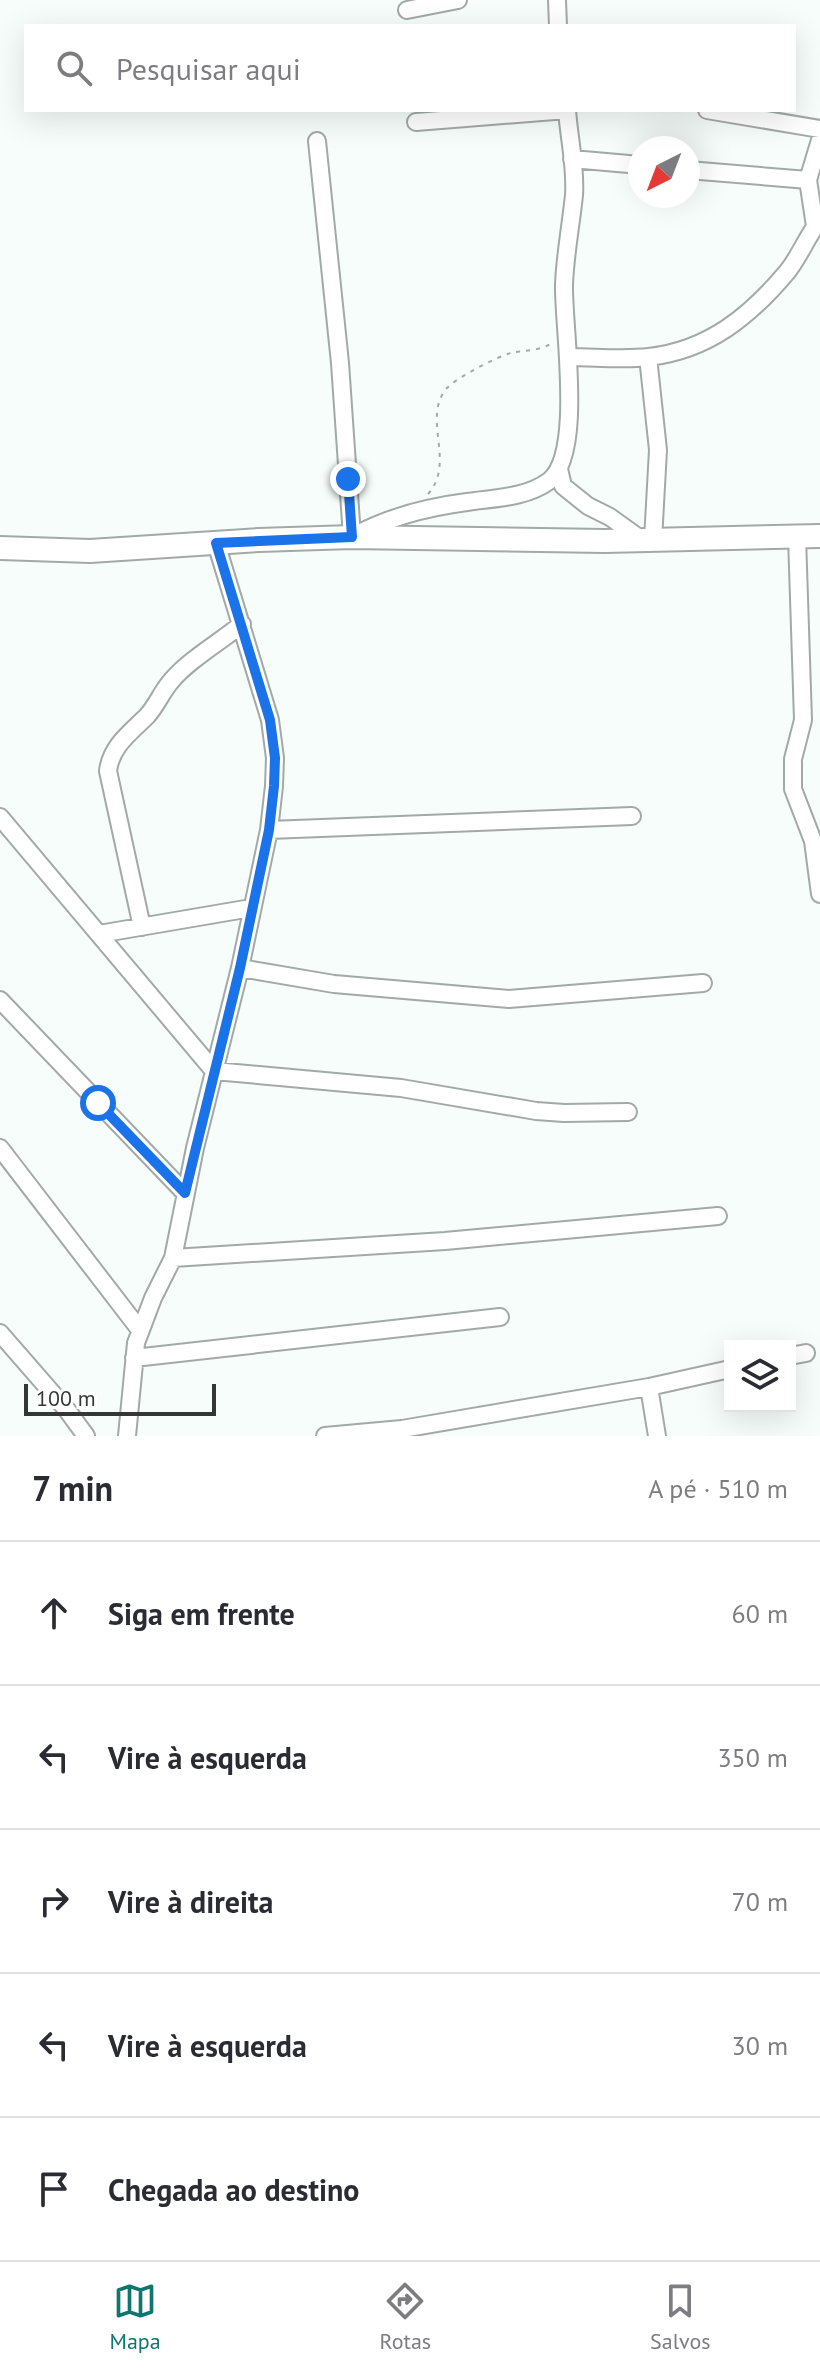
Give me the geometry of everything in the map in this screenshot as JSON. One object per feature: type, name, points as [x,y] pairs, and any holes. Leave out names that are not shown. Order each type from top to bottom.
[{"type":"street","points":[[407,10],[458,0]]},
{"type":"street","points":[[557,0],[558,24]]},
{"type":"street","points":[[416,122],[542,112]]},
{"type":"street","points":[[567,112],[574,193],[564,288],[570,396],[559,469],[563,486],[648,540]]},
{"type":"street","points":[[719,112],[820,129]]},
{"type":"street","points":[[569,357],[648,357],[697,344],[735,324],[789,270],[818,223],[808,180],[820,140]]},
{"type":"street","points":[[317,141],[340,363],[352,537]]},
{"type":"street","points":[[572,159],[628,164]]},
{"type":"street","points":[[700,171],[808,180]]},
{"type":"street","points":[[648,357],[658,450],[648,540]]},
{"type":"street","points":[[352,537],[407,516],[525,492],[549,481],[559,469]]},
{"type":"street","points":[[0,548],[90,551],[352,537],[648,540],[820,536]]},
{"type":"street","points":[[797,537],[803,720],[791,772],[796,801],[813,841],[820,894]]},
{"type":"street","points":[[127,1436],[134,1358],[140,1330],[173,1258],[185,1193],[226,1034],[269,830],[275,758],[270,720],[216,543]]},
{"type":"street","points":[[142,927],[108,771],[109,759],[116,747],[149,714],[175,676],[242,624]]},
{"type":"street","points":[[269,830],[632,816]]},
{"type":"street","points":[[0,817],[214,1071],[401,1088],[536,1111],[628,1112]]},
{"type":"street","points":[[99,934],[251,908]]},
{"type":"street","points":[[240,968],[334,984],[500,998],[703,983]]},
{"type":"street","points":[[0,1000],[185,1193]]},
{"type":"street","points":[[0,1148],[140,1330]]},
{"type":"street","points":[[173,1258],[445,1241],[718,1216]]},
{"type":"street","points":[[134,1358],[500,1317]]},
{"type":"street","points":[[0,1333],[86,1436]]},
{"type":"street","points":[[325,1436],[403,1432],[724,1370]]},
{"type":"street","points":[[649,1387],[657,1436]]},
{"type":"path","points":[[407,516],[434,488],[442,461],[438,401],[446,389],[456,379],[509,353],[547,347],[568,329]]},
{"type":"route","points":[[98,1103],[185,1193],[226,1034],[269,830],[274,786],[275,758],[270,720],[216,543],[352,537],[348,479]]}]
